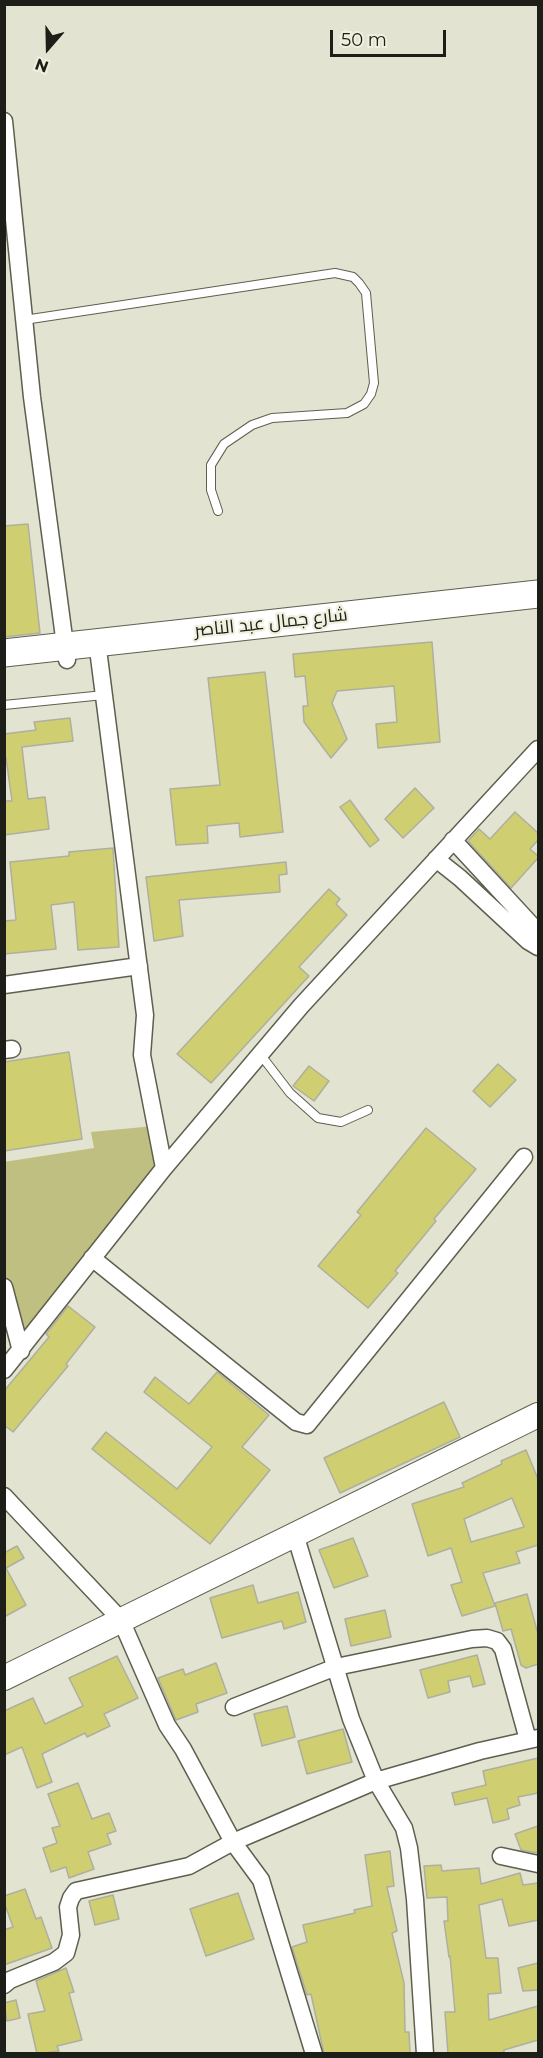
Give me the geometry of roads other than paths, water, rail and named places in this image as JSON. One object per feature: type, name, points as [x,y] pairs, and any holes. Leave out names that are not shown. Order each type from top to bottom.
[{"type":"main road","name":"شارع جمال عبد الناصر","points":[[4,667],[66,653],[538,594]]},
{"type":"main road","name":"شارع جمال عبد الناصر","points":[[4,653],[66,653],[99,657],[538,611]]},
{"type":"main road","points":[[4,1694],[124,1627],[538,1415]]},
{"type":"main road","points":[[4,1678],[124,1627],[192,1603],[298,1545],[365,1517],[538,1433]]},
{"type":"street","points":[[4,121],[7,180],[32,397],[66,653]]},
{"type":"street","points":[[99,657],[145,1015],[142,1055],[164,1168]]},
{"type":"street","points":[[4,1370],[164,1168],[309,997],[538,749]]},
{"type":"street","points":[[453,840],[538,932]]},
{"type":"street","points":[[436,859],[460,878],[528,942],[538,947]]},
{"type":"street","points":[[4,985],[139,966]]},
{"type":"street","points":[[92,1258],[296,1422],[307,1425],[524,1157]]},
{"type":"street","points":[[4,1287],[21,1351]]},
{"type":"street","points":[[4,1496],[124,1627],[167,1725],[183,1749],[233,1842],[261,1880],[314,2054]]},
{"type":"street","points":[[298,1545],[351,1719],[376,1781],[404,1828],[409,1848],[415,1899],[425,2054]]},
{"type":"street","points":[[6,1982],[54,1962],[66,1953],[71,1935],[68,1907],[70,1898],[76,1891],[189,1866],[233,1842],[376,1781],[480,1751],[533,1739],[503,1649],[497,1641],[479,1638],[336,1666],[234,1707]]},
{"type":"street","points":[[501,1856],[538,1864]]},
{"type":"lane","points":[[24,320],[335,273],[352,277],[359,283],[366,292],[374,383],[371,394],[364,404],[346,413],[272,418],[252,425],[224,444],[211,465],[211,490],[218,511]]},
{"type":"lane","points":[[4,705],[104,695]]},
{"type":"lane","points":[[260,1054],[290,1093],[318,1118],[341,1122],[368,1110]]}]
